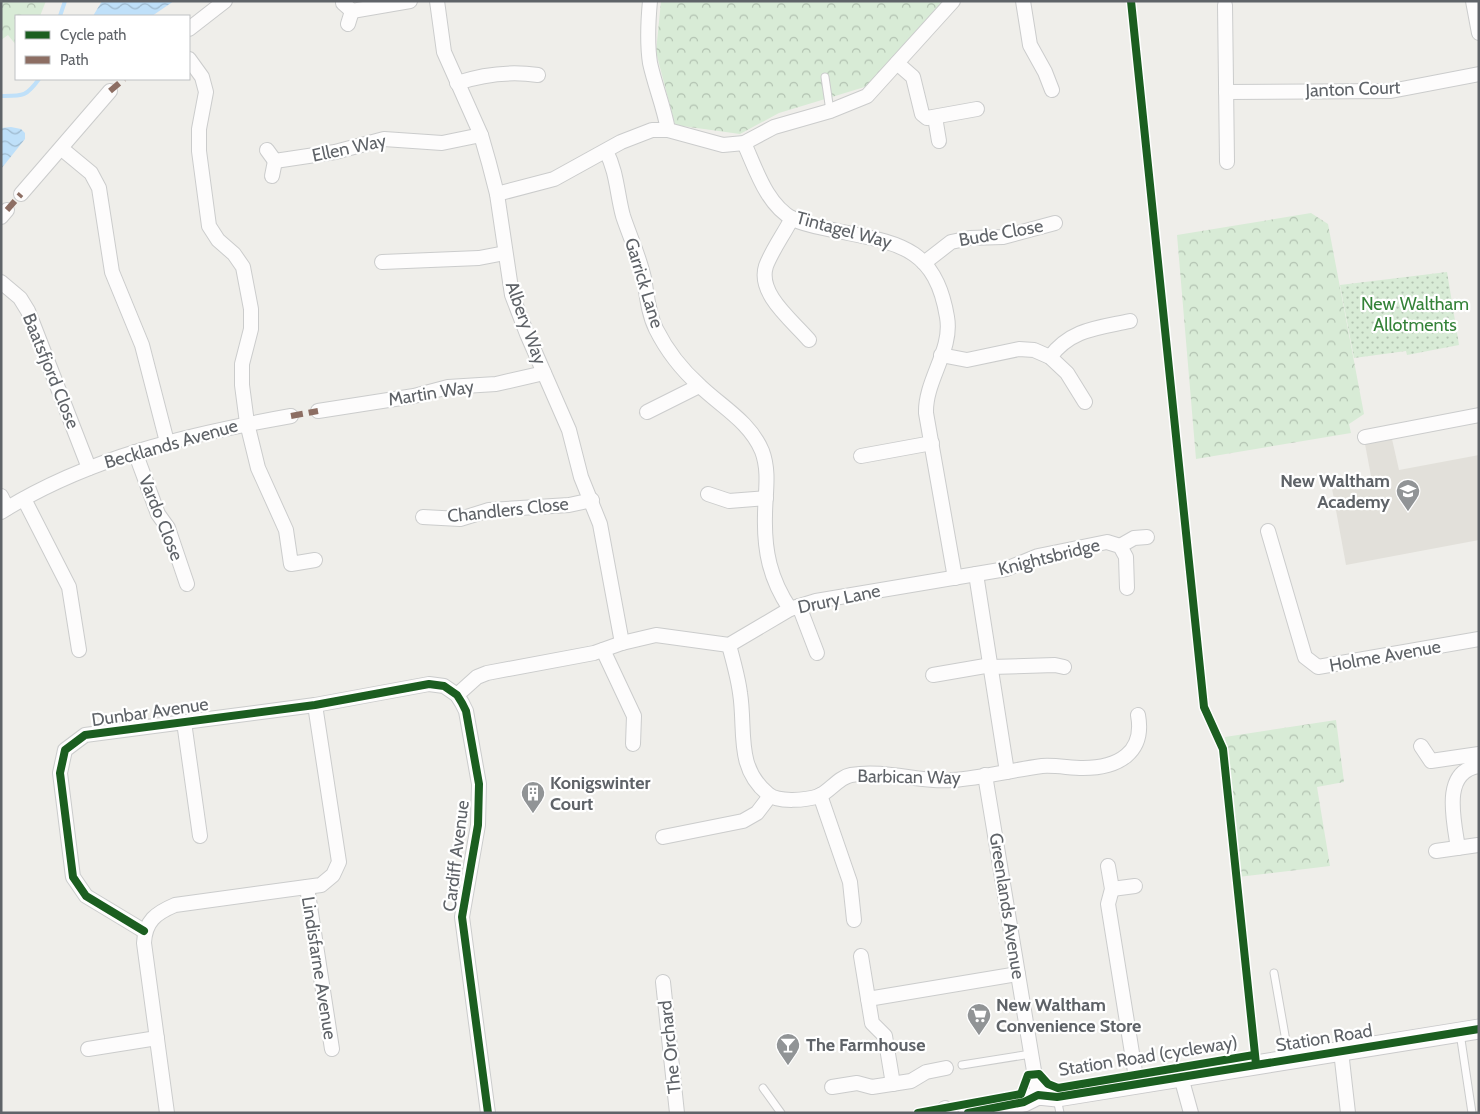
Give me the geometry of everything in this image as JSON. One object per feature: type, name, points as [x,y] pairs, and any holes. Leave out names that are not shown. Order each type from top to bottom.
[{"type":"main road","name":"Station Road","points":[[968,1113],[1024,1102],[1038,1095],[1059,1105],[1137,1084],[1479,1029]]},
{"type":"street","points":[[190,28],[225,1]]},
{"type":"street","points":[[348,13],[410,1]]},
{"type":"street","name":"Albery Way","points":[[438,1],[444,52],[481,135],[497,194],[512,295],[569,430],[578,470],[592,500],[600,524],[622,643]]},
{"type":"street","points":[[650,1],[648,41],[650,63],[657,90],[665,110],[668,130]]},
{"type":"street","points":[[497,194],[554,179],[636,135],[652,130],[668,130],[722,146],[744,143],[774,127],[830,111],[867,96],[953,1]]},
{"type":"street","points":[[1023,1],[1030,45],[1045,72],[1052,90]]},
{"type":"street","points":[[1473,1],[1479,33]]},
{"type":"street","points":[[1225,5],[1227,162]]},
{"type":"street","points":[[190,60],[202,77],[206,92],[199,129],[199,151],[209,226],[218,240],[234,254],[243,268],[251,309],[251,329],[242,364],[242,386],[247,423],[258,468],[286,530],[291,564],[315,560]]},
{"type":"street","points":[[897,63],[913,77],[922,114],[927,118],[977,109]]},
{"type":"street","points":[[457,83],[472,78],[505,72],[538,75]]},
{"type":"street","name":"Janton Court","points":[[1226,92],[1392,91],[1479,74]]},
{"type":"street","points":[[21,194],[62,149],[110,91]]},
{"type":"street","points":[[935,117],[939,141]]},
{"type":"street","name":"Ellen Way","points":[[272,176],[271,156],[335,152],[384,139],[442,143],[481,135]]},
{"type":"street","name":"Tintagel Way","points":[[744,143],[772,200],[792,218],[812,226],[897,244],[924,263],[941,291],[948,320],[947,337],[926,403],[955,578]]},
{"type":"street","points":[[62,149],[91,173],[99,188],[112,272],[142,345],[167,442]]},
{"type":"street","name":"Garrick Lane","points":[[606,151],[616,176],[624,217],[638,254],[648,307],[655,327],[679,365],[699,386],[752,432],[762,454],[765,466],[765,532],[774,582],[795,607],[817,653]]},
{"type":"street","points":[[792,218],[766,267],[766,286],[775,302],[809,340]]},
{"type":"street","name":"Bude Close","points":[[924,263],[944,246],[960,239],[1003,237],[1055,224]]},
{"type":"street","points":[[382,262],[478,258],[505,253]]},
{"type":"street","name":"Baatsfjord Close","points":[[1,282],[20,298],[28,311],[89,468]]},
{"type":"street","points":[[1050,357],[1060,344],[1077,334],[1130,321]]},
{"type":"street","points":[[941,355],[972,360],[989,354],[1018,349],[1034,350],[1050,357],[1067,373],[1085,402]]},
{"type":"street","name":"Martin Way","points":[[318,412],[414,396],[448,387],[496,384],[544,373]]},
{"type":"street","points":[[647,412],[699,386]]},
{"type":"street","points":[[1365,437],[1479,415]]},
{"type":"street","name":"Becklands Avenue","points":[[3,505],[24,499],[89,468],[167,442],[247,423],[291,416]]},
{"type":"street","points":[[860,456],[932,443]]},
{"type":"street","name":"Vardo Close","points":[[135,452],[158,514],[168,528],[187,584]]},
{"type":"street","points":[[708,494],[728,501],[766,498]]},
{"type":"street","points":[[24,499],[69,587],[80,650]]},
{"type":"street","name":"Chandlers Close","points":[[423,517],[460,519],[489,510],[569,505],[592,500]]},
{"type":"street","name":"Holme Avenue","points":[[1268,531],[1305,657],[1318,668],[1479,639]]},
{"type":"street","name":"Knightsbridge","points":[[1120,546],[1134,538],[1147,537]]},
{"type":"street","name":"Knightsbridge","points":[[976,574],[1006,569],[1038,556],[1107,542],[1120,546],[1126,557],[1127,588]]},
{"type":"street","points":[[976,574],[1007,772]]},
{"type":"street","name":"Drury Lane","points":[[729,645],[795,607],[835,598],[976,574]]},
{"type":"street","points":[[457,695],[477,677],[486,673],[564,659],[656,635],[729,645],[740,692],[745,762],[750,774],[770,796],[757,814],[743,821],[663,837]]},
{"type":"street","points":[[603,650],[634,716],[634,744]]},
{"type":"street","points":[[933,676],[991,666],[1054,665],[1064,667]]},
{"type":"street","name":"Dunbar Avenue","points":[[144,931],[86,896],[73,877],[60,773],[66,750],[85,735],[315,705],[429,684],[444,686],[457,695]]},
{"type":"street","name":"Cardiff Avenue","points":[[457,695],[466,711],[479,784],[478,825],[462,917],[488,1113]]},
{"type":"street","points":[[167,1113],[156,1038],[144,931],[159,912],[175,905],[322,885],[333,875],[339,862],[315,705]]},
{"type":"street","name":"Barbican Way","points":[[770,796],[804,799],[820,795],[848,776],[877,773],[951,781],[1043,766],[1084,768],[1114,764],[1129,754],[1138,739],[1140,727],[1138,715]]},
{"type":"street","points":[[184,722],[200,836]]},
{"type":"street","points":[[1421,746],[1431,761],[1479,754]]},
{"type":"street","points":[[1458,848],[1451,806],[1458,776],[1469,767],[1479,766]]},
{"type":"street","name":"Greenlands Avenue","points":[[985,775],[1038,1095]]},
{"type":"street","points":[[820,795],[850,882],[854,920]]},
{"type":"street","points":[[1436,851],[1478,845]]},
{"type":"street","points":[[1108,866],[1112,889],[1108,904],[1137,1084]]},
{"type":"street","points":[[1112,889],[1135,886]]},
{"type":"street","name":"Lindisfarne Avenue","points":[[307,887],[332,1049]]},
{"type":"street","points":[[861,956],[872,1023],[885,1036],[893,1084]]},
{"type":"street","points":[[868,998],[1018,974]]},
{"type":"street","name":"The Orchard","points":[[663,982],[677,1113]]},
{"type":"street","points":[[88,1049],[156,1038]]},
{"type":"street","points":[[1341,1051],[1348,1113]]},
{"type":"street","points":[[832,1087],[857,1083],[872,1088],[911,1081],[926,1072],[946,1068]]},
{"type":"street","points":[[1181,1077],[1191,1113]]},
{"type":"lane","points":[[825,77],[830,111]]},
{"type":"lane","points":[[1274,972],[1289,1059]]},
{"type":"lane","points":[[1460,1032],[1472,1113]]},
{"type":"lane","points":[[962,1066],[1031,1054]]},
{"type":"lane","points":[[763,1088],[781,1113]]},
{"type":"shaded area","name":"New Waltham Academy","points":[[1392,439],[1399,470],[1479,455],[1479,540],[1346,565],[1331,483],[1371,476],[1365,444]]},
{"type":"green space","points":[[1,1],[46,1],[40,15],[15,15],[15,44],[8,35],[1,40]]},
{"type":"green space","points":[[661,1],[944,1],[868,86],[779,113],[740,134],[675,125],[656,52]]},
{"type":"green space","points":[[1311,213],[1328,224],[1364,414],[1349,424],[1351,433],[1196,459],[1177,235]]},
{"type":"green space","name":"New Waltham Allotments","points":[[1447,272],[1459,345],[1407,355],[1406,351],[1354,358],[1340,285]]},
{"type":"green space","points":[[1336,720],[1344,782],[1317,787],[1330,866],[1238,877],[1225,737]]},
{"type":"water","points":[[102,1],[174,1],[153,15],[94,15]]},
{"type":"water","points":[[1,128],[21,129],[25,133],[25,139],[1,169]]},
{"type":"waterway","points":[[60,15],[65,1]]},
{"type":"waterway","points":[[1,96],[23,94],[31,89],[38,80]]},
{"type":"marked path","points":[[110,91],[123,80]]},
{"type":"marked path","points":[[7,210],[21,194]]},
{"type":"marked path","points":[[291,416],[318,411]]},
{"type":"cycle path","points":[[1131,1],[1204,707],[1223,749],[1256,1064]]},
{"type":"cycle path","points":[[144,931],[86,896],[73,877],[60,773],[65,750],[85,735],[315,705],[429,684],[444,686],[457,695],[466,711],[479,784],[478,825],[462,917],[488,1113]]},
{"type":"cycle path","points":[[968,1113],[1024,1102],[1038,1095],[1057,1097],[1479,1029]]},
{"type":"cycle path","name":"Station Road (cycleway)","points":[[918,1113],[1021,1094],[1028,1075],[1039,1074],[1048,1084],[1058,1088],[1254,1055]]},
{"type":"place","name":"New Waltham Academy","points":[[1408,512]]},
{"type":"place","name":"Konigswinter Court","points":[[533,814]]},
{"type":"place","name":"New Waltham Convenience Store","points":[[979,1036]]},
{"type":"place","name":"The Farmhouse","points":[[788,1066]]}]
